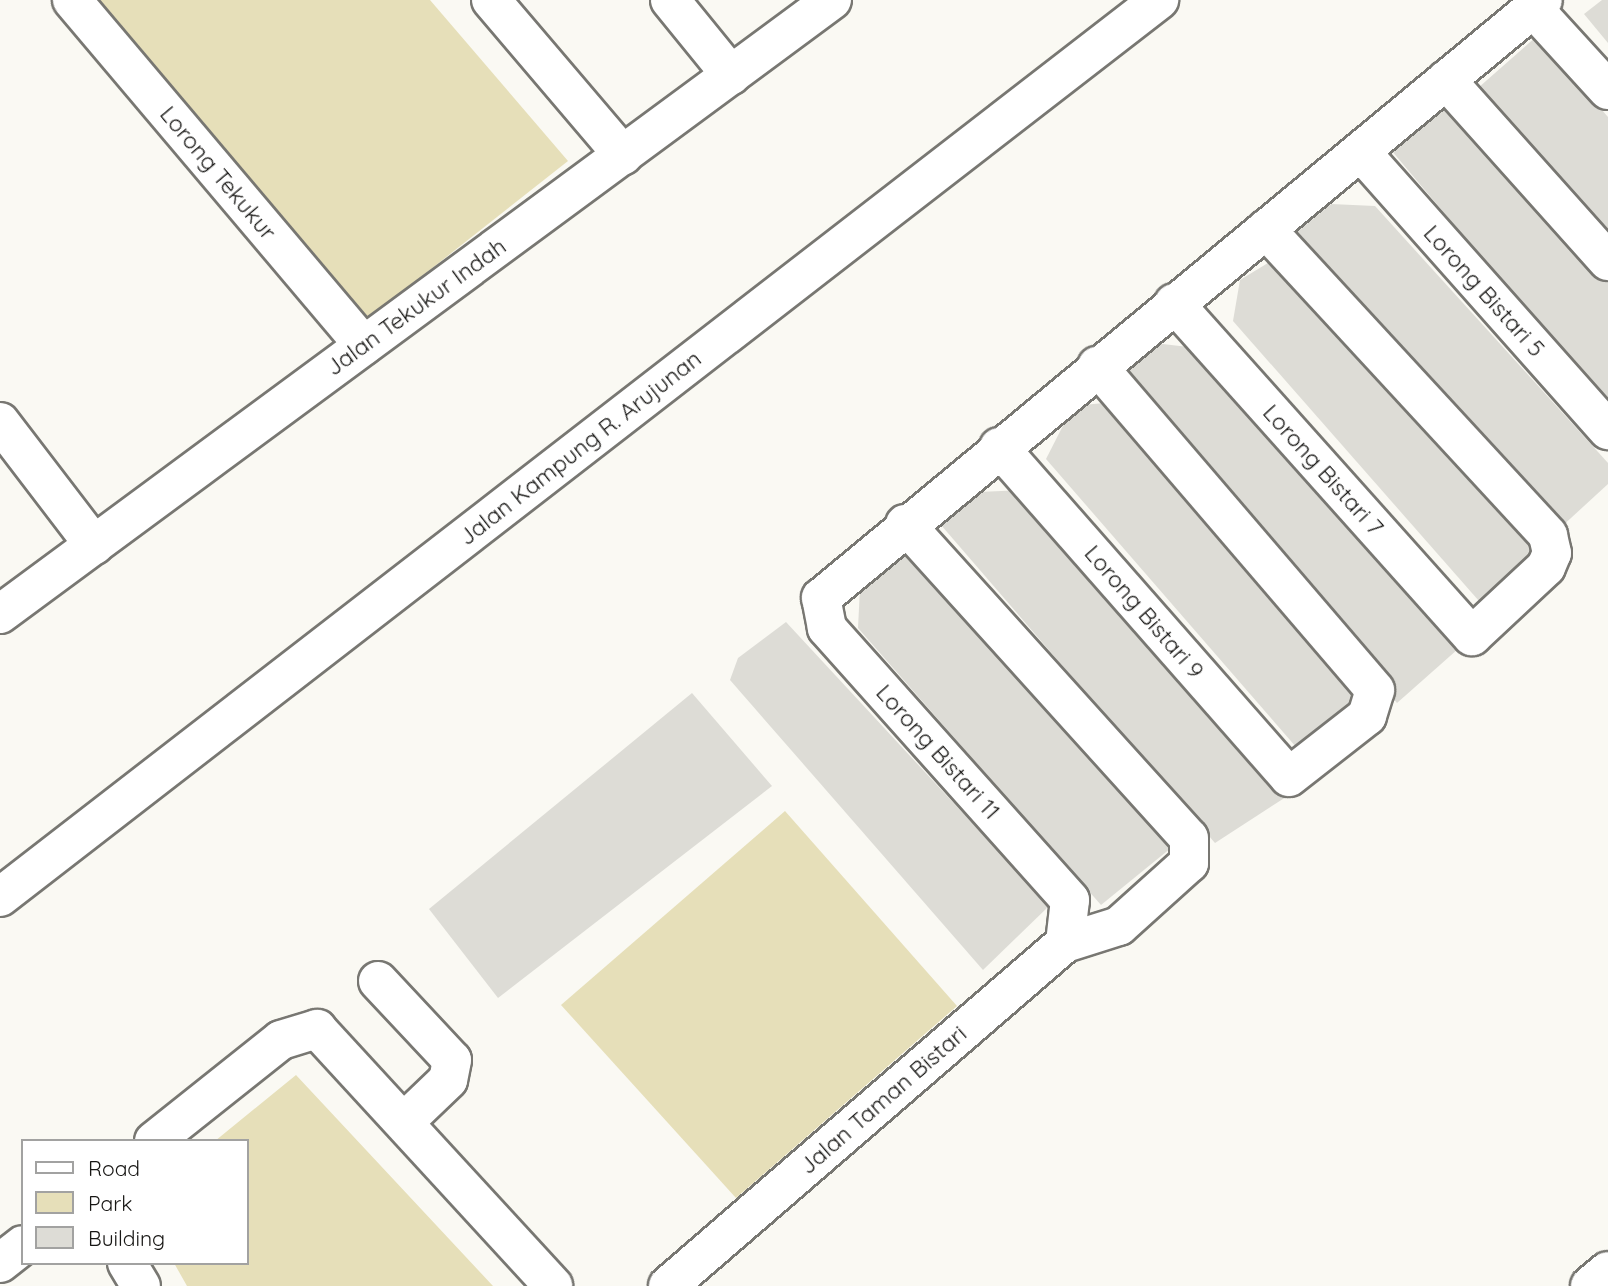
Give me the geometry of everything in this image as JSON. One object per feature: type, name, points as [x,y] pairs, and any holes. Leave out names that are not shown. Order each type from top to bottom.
[{"type":"street","name":"Lorong Tekukur","points":[[72,0],[363,345]]},
{"type":"street","points":[[491,0],[623,155]]},
{"type":"street","points":[[670,0],[731,75]]},
{"type":"street","name":"Jalan Tekukur Indah","points":[[0,614],[832,0]]},
{"type":"street","name":"Jalan Kampung R. Arujunan","points":[[0,897],[1159,0]]},
{"type":"street","points":[[1065,943],[1119,926],[1189,863],[1189,838],[905,524],[1538,4],[1608,90]]},
{"type":"street","points":[[1446,80],[1608,261]]},
{"type":"street","name":"Lorong Bistari 5","points":[[1361,152],[1608,430]]},
{"type":"street","name":"Lorong Bistari 7","points":[[1174,303],[1472,636],[1546,566],[1552,553],[1548,535],[1266,229]]},
{"type":"street","name":"Lorong Bistari 9","points":[[999,447],[1289,777],[1367,716],[1375,690],[1097,366]]},
{"type":"street","points":[[0,422],[94,545]]},
{"type":"street","name":"Lorong Bistari 11","points":[[905,524],[821,598],[827,628],[1070,900],[1065,943]]},
{"type":"street","name":"Jalan Taman Bistari","points":[[668,1286],[1065,943]]},
{"type":"street","points":[[378,981],[452,1060],[448,1080],[404,1122]]},
{"type":"street","points":[[157,1139],[281,1040],[317,1029],[553,1286]]},
{"type":"street","points":[[0,1263],[21,1247]]},
{"type":"street","points":[[128,1265],[141,1286]]},
{"type":"street","points":[[1590,1286],[1608,1271]]},
{"type":"green space","points":[[84,0],[430,0],[568,161],[360,325]]},
{"type":"green space","points":[[785,811],[957,1006],[736,1198],[561,1005]]},
{"type":"green space","points":[[296,1075],[493,1286],[187,1286],[175,1265],[248,1265],[248,1139],[217,1139]]},
{"type":"building","points":[[1602,0],[1608,0],[1608,43],[1584,14]]},
{"type":"building","points":[[1537,36],[1608,117],[1608,239],[1478,88]]},
{"type":"building","points":[[1449,105],[1608,283],[1608,407],[1391,150]]},
{"type":"building","points":[[1331,204],[1375,206],[1608,463],[1608,484],[1559,529],[1297,232]]},
{"type":"building","points":[[1281,255],[1534,538],[1537,555],[1479,601],[1233,321],[1240,280]]},
{"type":"building","points":[[1154,343],[1197,348],[1458,649],[1397,703],[1119,375]]},
{"type":"building","points":[[1104,403],[1359,689],[1355,713],[1303,755],[1046,459],[1073,406]]},
{"type":"building","points":[[1021,490],[1286,797],[1215,843],[941,525],[979,492]]},
{"type":"building","points":[[910,543],[1182,839],[1101,905],[858,628],[860,588]]},
{"type":"building","points":[[786,622],[1049,906],[983,970],[730,680],[738,658]]},
{"type":"building","points":[[692,693],[772,786],[498,998],[429,909]]}]
